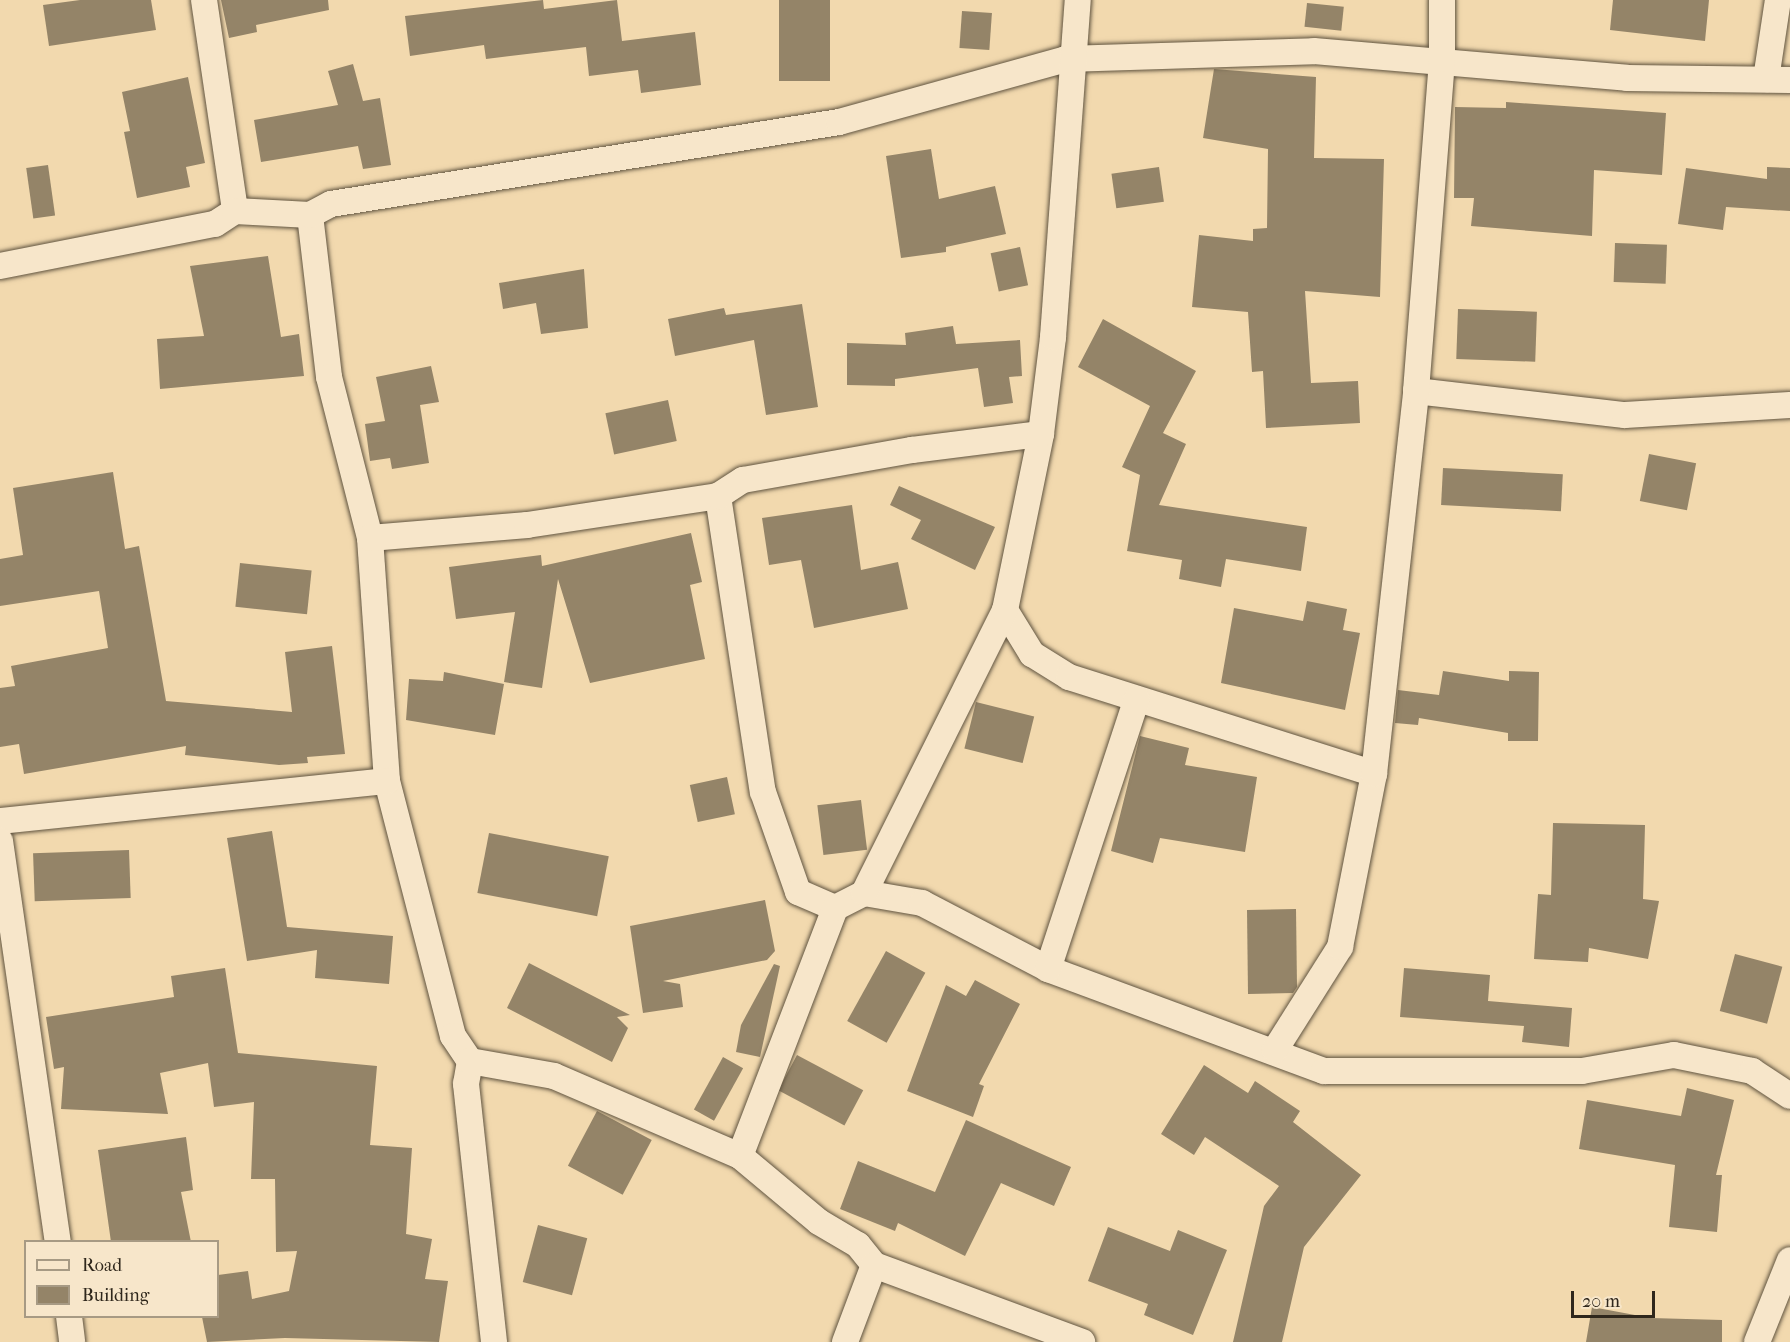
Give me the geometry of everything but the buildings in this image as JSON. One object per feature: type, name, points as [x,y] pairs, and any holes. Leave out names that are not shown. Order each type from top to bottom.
[{"type":"street","points":[[204,0],[235,211]]},
{"type":"street","points":[[740,1156],[835,908],[864,893],[1005,610],[1041,434],[1053,337],[1077,0]]},
{"type":"street","points":[[1275,1050],[1340,947],[1374,774],[1416,391],[1442,58],[1442,0]]},
{"type":"street","points":[[0,266],[215,224],[235,211],[310,215],[331,204],[839,122],[1073,59],[1314,51],[1442,58],[1627,78],[1778,80],[1778,0]]},
{"type":"street","points":[[310,215],[329,377],[370,538],[387,781],[453,1036],[470,1061],[466,1084],[494,1342]]},
{"type":"street","points":[[1416,391],[1625,416],[1790,405]]},
{"type":"street","points":[[370,538],[527,525],[718,496],[743,480],[1041,434]]},
{"type":"street","points":[[718,496],[763,792],[798,892],[835,908]]},
{"type":"street","points":[[1005,610],[1032,654],[1069,677],[1374,774]]},
{"type":"street","points":[[1048,969],[1137,699]]},
{"type":"street","points":[[0,821],[387,781]]},
{"type":"street","points":[[0,841],[58,1240]]},
{"type":"street","points":[[864,893],[922,903],[1048,969],[1275,1050],[1324,1071],[1582,1071],[1674,1055],[1752,1071],[1790,1096]]},
{"type":"street","points":[[470,1061],[554,1076],[740,1156],[819,1222],[858,1245],[874,1265],[1082,1342]]},
{"type":"street","points":[[1757,1342],[1790,1260]]},
{"type":"street","points":[[844,1342],[874,1265]]},
{"type":"street","points":[[69,1318],[72,1342]]}]
